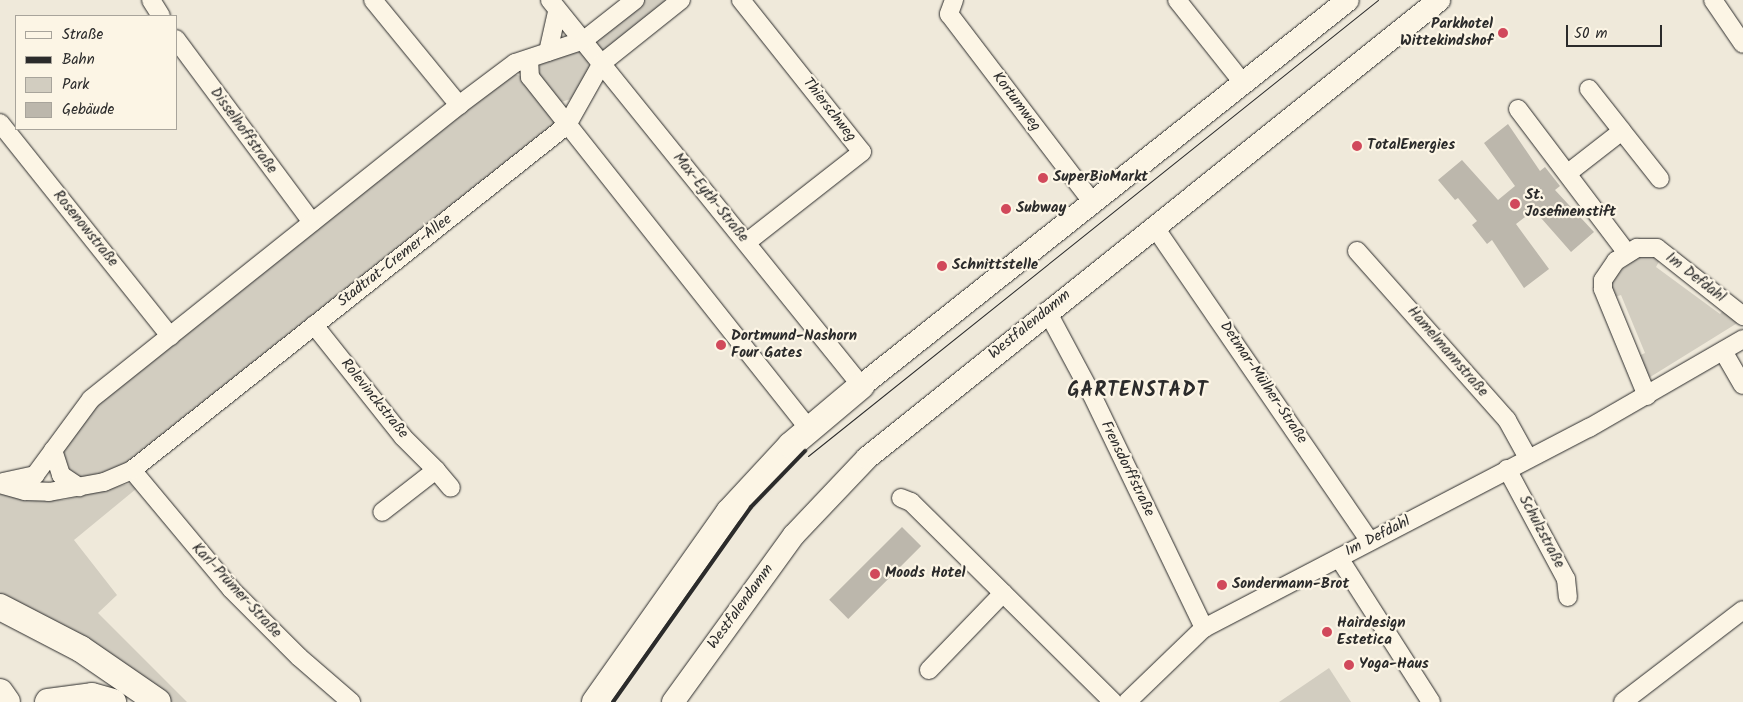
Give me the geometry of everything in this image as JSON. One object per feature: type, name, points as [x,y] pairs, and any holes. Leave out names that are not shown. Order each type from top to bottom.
[{"type":"highway","points":[[595,702],[729,512],[809,429],[861,386]]},
{"type":"highway","points":[[0,607],[87,653],[158,702]]},
{"type":"highway","points":[[0,692],[7,702]]},
{"type":"highway","points":[[48,702],[75,696],[113,702]]},
{"type":"main road","points":[[861,386],[1348,0]]},
{"type":"main road","name":"Westfalendamm","points":[[673,702],[794,535],[843,480],[1047,311],[1439,0]]},
{"type":"street","points":[[151,0],[160,15]]},
{"type":"street","points":[[373,0],[459,105]]},
{"type":"street","name":"Stadtrat-Cremer-Allee","points":[[0,483],[22,481],[34,475],[91,399],[459,105],[515,64],[584,40],[635,0]]},
{"type":"street","name":"Stadtrat-Cremer-Allee","points":[[0,483],[24,491],[78,487],[132,470],[567,125],[602,62],[681,0]]},
{"type":"street","name":"Thierschweg","points":[[741,0],[862,152],[746,243]]},
{"type":"street","name":"Kortumweg","points":[[954,0],[949,14],[1093,203]]},
{"type":"street","points":[[1177,0],[1243,83]]},
{"type":"street","points":[[1713,0],[1743,44]]},
{"type":"street","name":"Max-Eyth-Straße","points":[[553,6],[602,62],[861,386]]},
{"type":"street","name":"Max-Eyth-Straße","points":[[548,52],[553,6]]},
{"type":"street","name":"Disselhoffstraße","points":[[178,42],[312,222]]},
{"type":"street","points":[[529,58],[530,77],[809,429]]},
{"type":"street","points":[[1589,89],[1660,179]]},
{"type":"street","points":[[1518,109],[1626,252],[1607,271],[1603,289],[1647,396]]},
{"type":"street","name":"Rosenowstraße","points":[[0,123],[170,336]]},
{"type":"street","points":[[1568,173],[1622,131]]},
{"type":"street","name":"Detmar-Mülher-Straße","points":[[1154,226],[1210,305],[1370,541]]},
{"type":"street","name":"Im Defdahl","points":[[1626,252],[1648,246],[1657,248],[1743,316]]},
{"type":"street","name":"Hamelmannstraße","points":[[1357,250],[1507,420],[1528,458]]},
{"type":"street","name":"Frensdorffstraße","points":[[1047,311],[1081,371],[1204,628]]},
{"type":"street","name":"Rolevinckstraße","points":[[314,325],[404,437],[452,488]]},
{"type":"street","name":"Im Defdahl","points":[[1138,699],[1204,628],[1647,396],[1743,339]]},
{"type":"street","points":[[1723,351],[1743,385]]},
{"type":"street","points":[[53,450],[61,475],[78,487]]},
{"type":"street","name":"Schulzstraße","points":[[1507,469],[1566,580],[1568,596]]},
{"type":"street","name":"Karl-Prümer-Straße","points":[[132,470],[231,589],[299,658],[351,702]]},
{"type":"street","points":[[382,512],[436,470]]},
{"type":"street","points":[[901,498],[911,502],[1113,702]]},
{"type":"street","points":[[1339,558],[1431,702]]},
{"type":"street","points":[[929,670],[1003,593]]},
{"type":"street","points":[[1624,702],[1643,696],[1743,610]]},
{"type":"green space","points":[[644,0],[671,0],[605,51],[597,46],[599,36]]},
{"type":"green space","points":[[575,50],[586,54],[590,70],[574,98],[561,102],[553,98],[538,75],[538,69],[542,62]]},
{"type":"green space","points":[[510,73],[521,76],[555,124],[128,464],[86,480],[71,476],[62,455],[63,445],[87,413]]},
{"type":"green space","points":[[1645,252],[1661,258],[1656,267],[1720,314],[1726,307],[1739,322],[1647,379],[1636,357],[1645,353],[1621,295],[1612,298],[1609,291],[1612,277]]},
{"type":"green space","points":[[132,483],[136,489],[74,540],[117,595],[98,613],[187,702],[167,702],[0,600],[0,494],[32,500],[64,500]]},
{"type":"green space","points":[[1329,668],[1351,702],[1279,702]]},
{"type":"building","name":"St. Josefinenstift","points":[[1508,124],[1540,171],[1545,167],[1560,186],[1555,190],[1594,232],[1571,252],[1534,210],[1516,224],[1549,269],[1524,288],[1492,240],[1487,244],[1472,225],[1477,221],[1458,198],[1455,200],[1438,180],[1462,160],[1498,200],[1515,186],[1484,143]]},
{"type":"building","name":"Moods Hotel","points":[[902,527],[921,546],[848,619],[829,600]]},
{"type":"tram line","points":[[808,456],[1378,0]]},
{"type":"railway","points":[[613,702],[751,507],[805,451]]},
{"type":"place","name":"Parkhotel Wittekindshof","points":[[1503,33]]},
{"type":"place","name":"TotalEnergies","points":[[1357,146]]},
{"type":"place","name":"SuperBioMarkt","points":[[1043,178]]},
{"type":"place","name":"St. Josefinenstift","points":[[1515,204]]},
{"type":"place","name":"Subway","points":[[1006,209]]},
{"type":"place","name":"Schnittstelle","points":[[942,266]]},
{"type":"place","name":"Dortmund-Nashorn Four Gates","points":[[721,345]]},
{"type":"place","name":"Moods Hotel","points":[[875,574]]},
{"type":"place","name":"Sondermann-Brot","points":[[1222,585]]},
{"type":"place","name":"Hairdesign Estetica","points":[[1327,632]]},
{"type":"place","name":"Yoga-Haus","points":[[1349,665]]},
{"type":"district","name":"GARTENSTADT","points":[[1138,391]]}]
